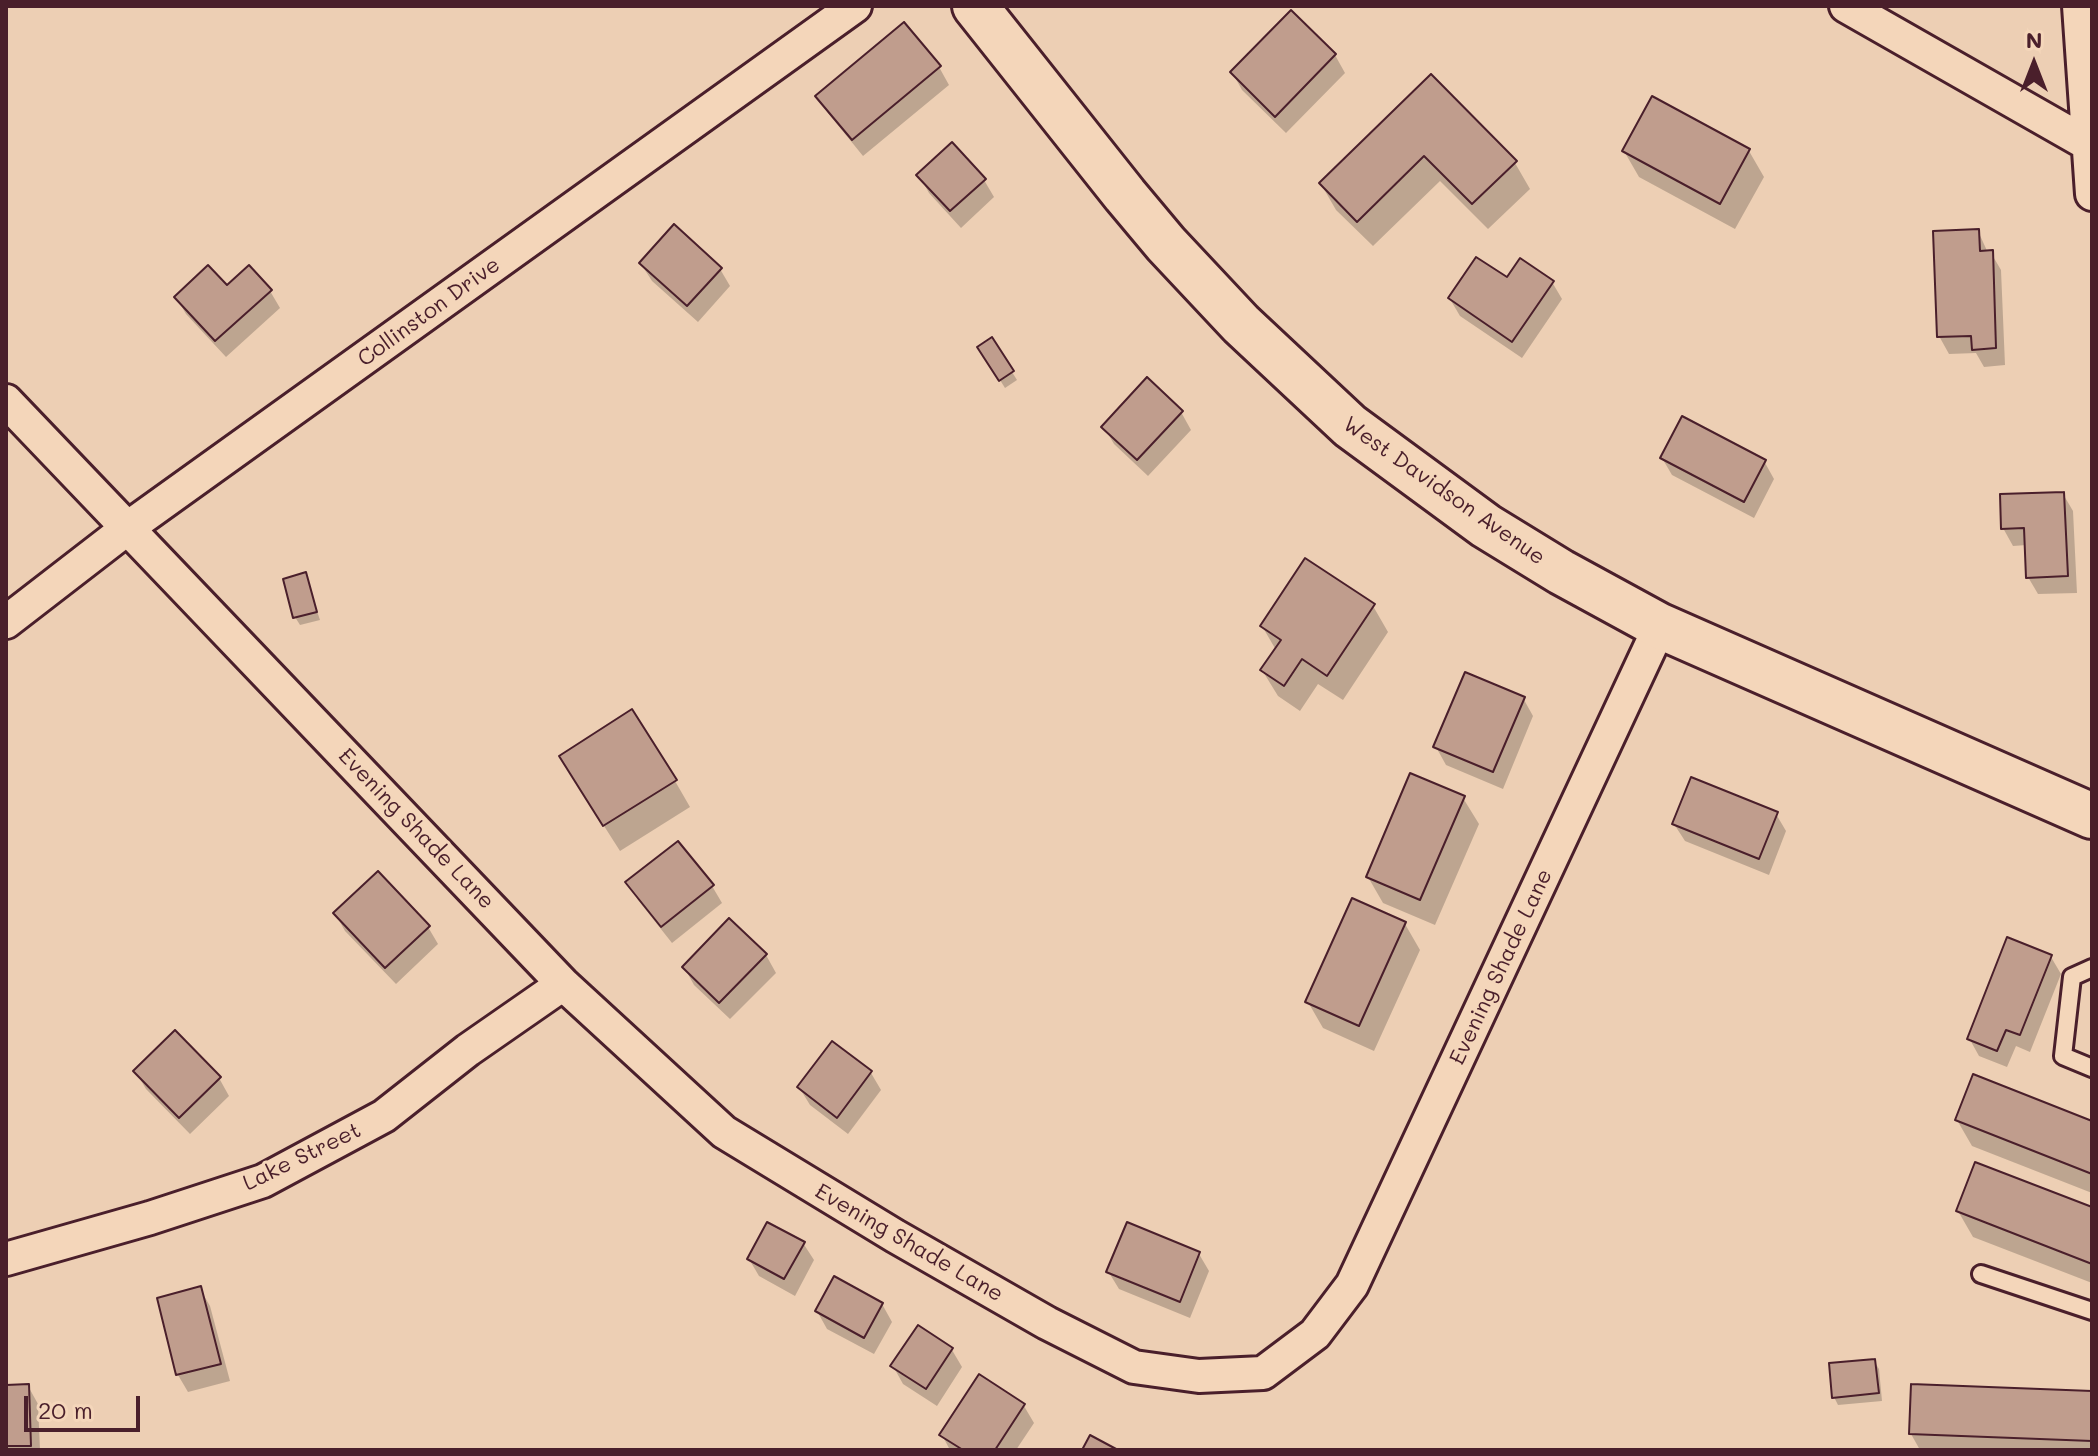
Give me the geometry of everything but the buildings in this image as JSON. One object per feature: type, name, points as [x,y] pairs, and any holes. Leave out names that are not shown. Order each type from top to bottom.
[{"type":"street","name":"Collinston Drive","points":[[6,622],[129,527],[855,6]]},
{"type":"street","name":"West Davidson Avenue","points":[[975,6],[1166,244],[1241,324],[1350,426],[1486,526],[1561,572],[1660,626],[2092,816]]},
{"type":"street","points":[[1846,6],[2088,144]]},
{"type":"street","points":[[2079,6],[2092,194]]},
{"type":"street","name":"Evening Shade Lane","points":[[6,401],[563,984],[724,1132],[895,1236],[1047,1323],[1134,1367],[1199,1376],[1263,1373],[1315,1334],[1352,1285],[1660,626]]},
{"type":"street","name":"Lake Street","points":[[6,1259],[150,1218],[263,1181],[384,1116],[468,1050],[563,984]]},
{"type":"lane","points":[[2092,968],[2072,977],[2063,1056],[2092,1068]]},
{"type":"lane","points":[[1981,1274],[2092,1311]]}]
